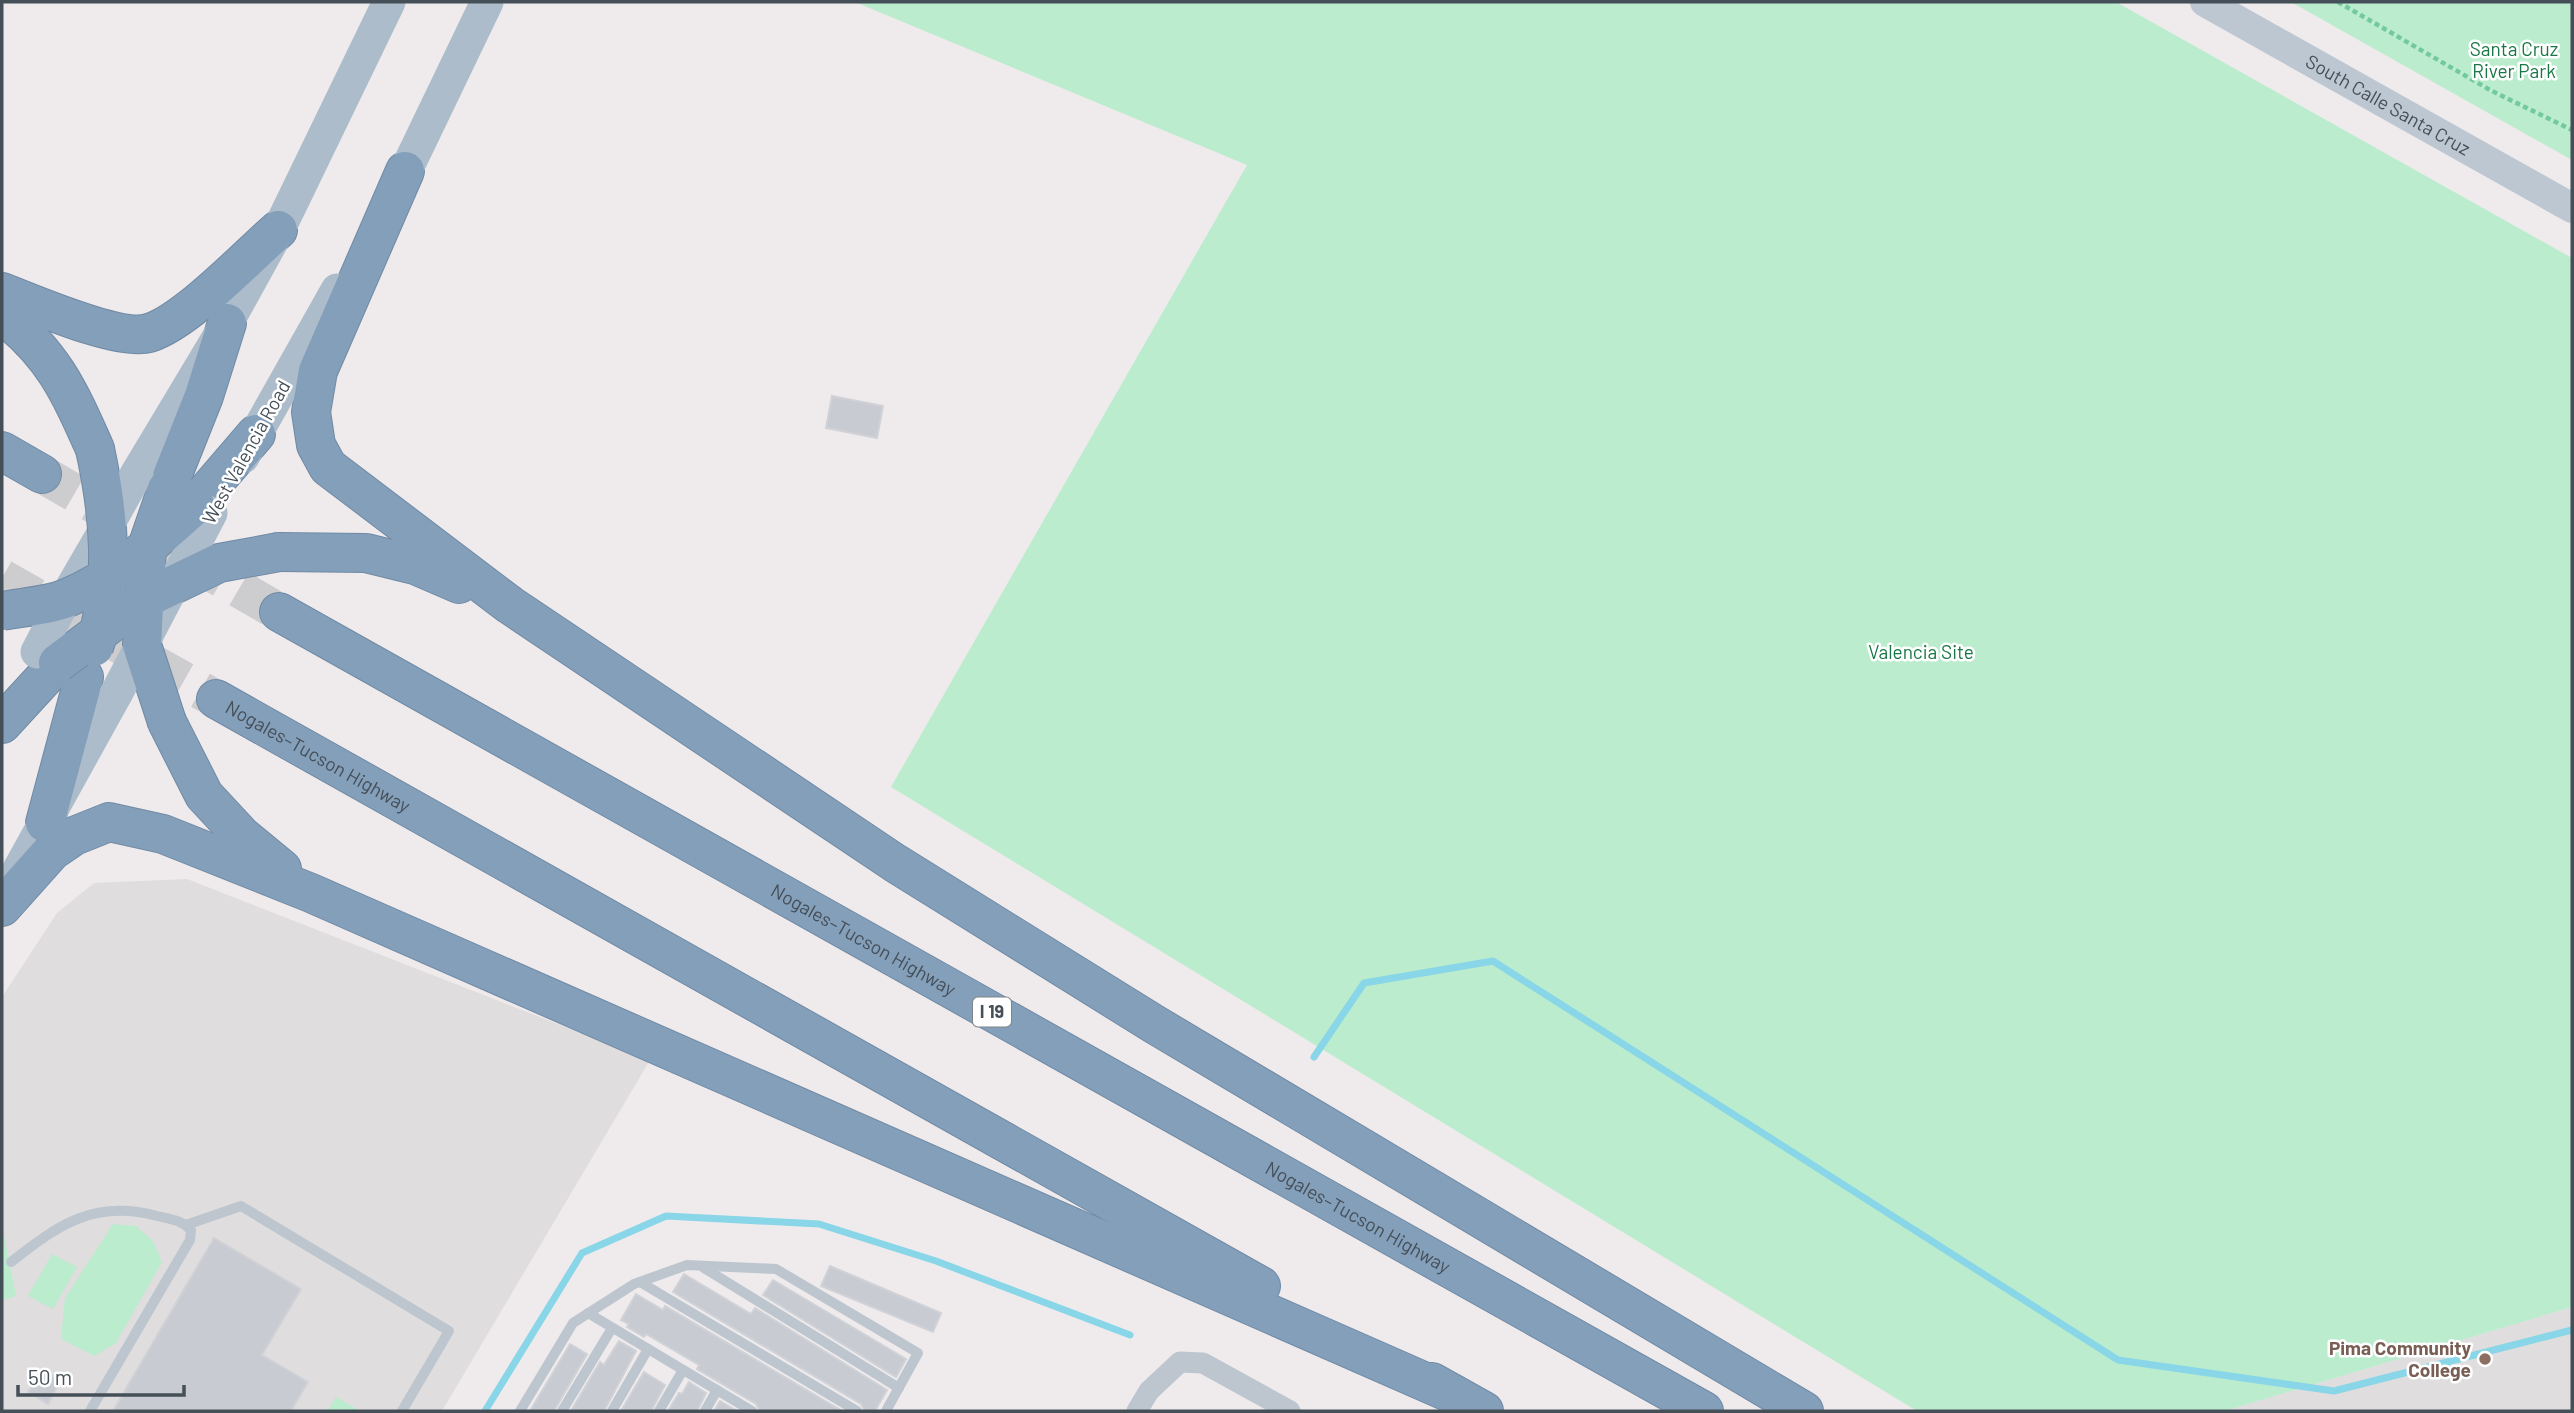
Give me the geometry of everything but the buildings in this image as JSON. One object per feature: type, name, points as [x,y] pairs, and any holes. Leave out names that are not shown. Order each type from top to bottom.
[{"type":"highway","points":[[405,171],[318,371],[311,412],[316,445],[328,467],[510,605],[929,884],[1154,1024],[1804,1411]]},
{"type":"highway","points":[[2,292],[109,331],[148,333],[188,311],[278,230]]},
{"type":"highway","points":[[2,315],[20,328],[46,355],[66,385],[95,449],[109,523],[108,576],[99,633]]},
{"type":"highway","points":[[2,611],[65,599],[108,576],[147,547],[177,495],[204,396],[228,323]]},
{"type":"highway","points":[[177,495],[256,434]]},
{"type":"highway","points":[[2,451],[42,474]]},
{"type":"highway","points":[[147,547],[159,592],[142,645],[167,722],[204,795],[242,836],[311,893]]},
{"type":"highway","points":[[2,724],[74,671],[99,633],[159,592],[219,563],[279,552],[366,552],[415,565],[510,605]]},
{"type":"highway","name":"Nogales–Tucson Highway","points":[[279,612],[1704,1411]]},
{"type":"highway","points":[[45,823],[74,671]]},
{"type":"highway","name":"Nogales–Tucson Highway","points":[[216,699],[1469,1403]]},
{"type":"highway","points":[[2,907],[52,851],[75,836],[109,822],[163,834],[311,893],[1469,1403]]},
{"type":"main road","points":[[228,323],[278,230],[388,2]]},
{"type":"main road","name":"West Valencia Road","points":[[256,434],[405,171],[487,2]]},
{"type":"main road","points":[[74,671],[65,599],[109,523],[177,495]]},
{"type":"main road","name":"West Valencia Road","points":[[159,592],[177,495]]},
{"type":"main road","points":[[2,716],[74,671],[142,645]]},
{"type":"main road","points":[[2,900],[45,823]]},
{"type":"street","name":"South Calle Santa Cruz","points":[[2205,2],[2572,208]]},
{"type":"street","points":[[1137,1411],[1149,1391],[1180,1362],[1203,1363],[1290,1411]]},
{"type":"lane","points":[[186,1225],[241,1206],[449,1331],[402,1411]]},
{"type":"lane","points":[[11,1262],[47,1233],[95,1213],[117,1209],[140,1210],[186,1225],[191,1230],[190,1240],[90,1411]]},
{"type":"lane","points":[[520,1411],[573,1323],[640,1282],[687,1265],[776,1269],[918,1353],[886,1411]]},
{"type":"lane","points":[[701,1266],[899,1388]]},
{"type":"lane","points":[[640,1282],[857,1411]]},
{"type":"lane","points":[[588,1313],[752,1411]]},
{"type":"lane","points":[[562,1411],[612,1328]]},
{"type":"lane","points":[[612,1411],[648,1349]]},
{"type":"lane","points":[[659,1411],[683,1370]]},
{"type":"lane","points":[[705,1411],[717,1390]]},
{"type":"path","points":[[2338,2],[2490,90],[2572,131]]},
{"type":"shaded area","points":[[187,879],[650,1060],[442,1411],[2,1411],[2,997],[57,913],[94,883]]},
{"type":"shaded area","name":"Pima Community College","points":[[2572,1307],[2572,1411],[2225,1411]]},
{"type":"green space","name":"Valencia Site","points":[[855,2],[2116,2],[2572,258],[2572,1307],[2225,1411],[1917,1411],[891,787],[1247,165]]},
{"type":"green space","name":"Santa Cruz River Park","points":[[2291,2],[2572,2],[2572,160]]},
{"type":"green space","points":[[113,1224],[136,1226],[153,1241],[162,1262],[116,1343],[94,1356],[61,1339],[65,1298]]},
{"type":"green space","points":[[2,1225],[16,1296],[2,1300]]},
{"type":"green space","points":[[52,1254],[77,1267],[53,1309],[28,1296]]},
{"type":"green space","points":[[336,1397],[360,1411],[327,1411]]},
{"type":"waterway","points":[[1314,1057],[1364,983],[1493,961],[2118,1360],[2334,1391],[2572,1330]]},
{"type":"waterway","points":[[485,1411],[582,1253],[666,1216],[819,1224],[936,1261],[1130,1335]]},
{"type":"tunnel","points":[[42,474],[279,612]]},
{"type":"tunnel","points":[[2,578],[216,699]]},
{"type":"place","name":"Pima Community College","points":[[2485,1359]]}]
